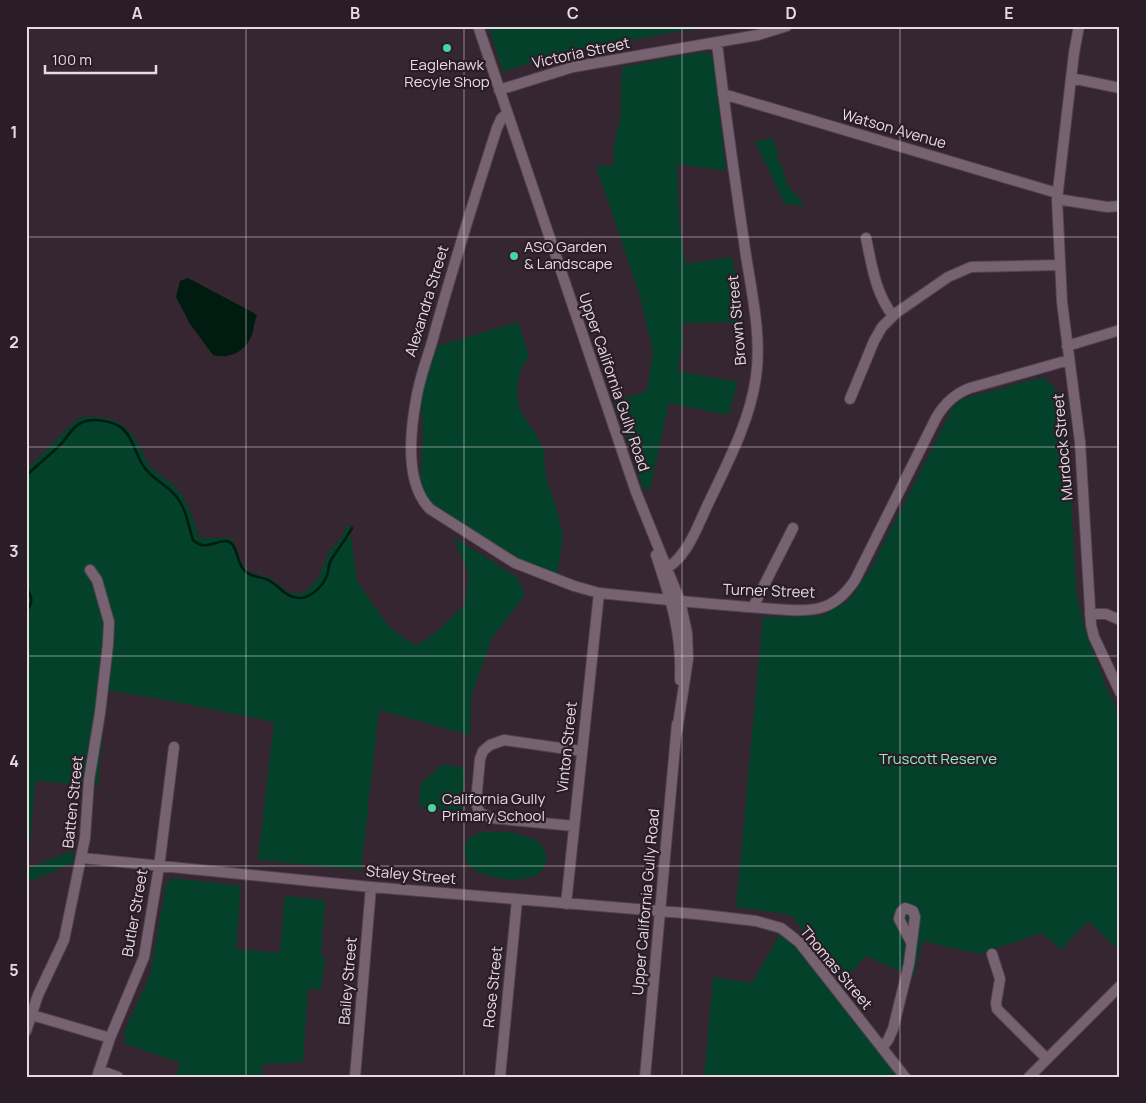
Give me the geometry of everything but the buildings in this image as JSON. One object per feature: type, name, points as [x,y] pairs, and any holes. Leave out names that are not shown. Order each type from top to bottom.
[{"type":"street","name":"Upper California Gully Road","points":[[478,26],[636,492],[687,633],[688,659],[677,731],[645,1077]]},
{"type":"street","name":"Victoria Street","points":[[499,90],[573,68],[758,35],[787,26]]},
{"type":"street","name":"Murdock Street","points":[[1079,26],[1075,43],[1057,196],[1062,302],[1080,442],[1090,614],[1094,637],[1120,692]]},
{"type":"street","name":"Brown Street","points":[[665,570],[675,562],[688,545],[723,474],[752,399],[758,358],[754,307],[717,43]]},
{"type":"street","points":[[1071,78],[1120,88]]},
{"type":"street","name":"Watson Avenue","points":[[723,94],[1057,196],[1107,207],[1120,206]]},
{"type":"street","name":"Alexandra Street","points":[[424,503],[415,486],[412,462],[413,424],[418,386],[452,268],[497,128],[501,119],[507,113]]},
{"type":"street","points":[[866,238],[876,286],[881,299],[892,316]]},
{"type":"street","points":[[850,399],[876,335],[892,316],[942,280],[966,268],[1060,265]]},
{"type":"street","points":[[1067,346],[1120,330]]},
{"type":"street","name":"Turner Street","points":[[424,503],[437,515],[508,559],[574,586],[598,593],[753,607],[820,608],[836,601],[850,588],[855,580],[936,418],[946,403],[956,394],[970,388],[1069,360]]},
{"type":"street","points":[[753,607],[793,528]]},
{"type":"street","name":"Batten Street","points":[[26,1031],[38,995],[64,940],[82,858],[89,780],[100,713],[109,622],[97,580],[90,570]]},
{"type":"street","name":"Vinton Street","points":[[566,904],[598,593]]},
{"type":"street","points":[[1090,614],[1106,614],[1120,620]]},
{"type":"street","points":[[574,826],[491,818],[480,812],[476,802],[481,755],[486,748],[496,742],[504,740],[581,751]]},
{"type":"street","name":"Butler Street","points":[[98,1073],[110,1038],[144,957],[159,867],[174,747]]},
{"type":"street","name":"Staley Street","points":[[82,858],[371,887],[660,912]]},
{"type":"street","name":"Bailey Street","points":[[358,1076],[371,887]]},
{"type":"street","name":"Rose Street","points":[[500,1077],[516,900]]},
{"type":"street","name":"Thomas Street","points":[[660,912],[756,921],[774,925],[786,932],[799,942],[905,1077]]},
{"type":"street","points":[[882,1048],[888,1040],[896,1021],[910,956],[911,942]]},
{"type":"street","points":[[992,954],[1000,979],[996,1003],[997,1009],[1047,1059]]},
{"type":"street","points":[[1029,1077],[1120,986]]},
{"type":"street","points":[[32,1015],[110,1038]]},
{"type":"street","points":[[98,1073],[118,1077]]},
{"type":"green space","points":[[488,26],[728,26],[680,31],[561,53],[503,72]]},
{"type":"green space","points":[[704,52],[710,53],[713,57],[726,171],[677,164],[679,222],[685,264],[732,257],[744,322],[682,323],[683,342],[677,371],[738,382],[728,415],[669,403],[650,489],[643,489],[614,402],[647,391],[653,352],[639,293],[596,166],[613,166],[615,137],[620,122],[622,67]]},
{"type":"green space","points":[[772,137],[779,155],[777,158],[783,169],[788,186],[805,205],[785,204],[755,142]]},
{"type":"green space","points":[[518,322],[529,356],[520,372],[517,386],[519,409],[537,436],[544,452],[546,478],[557,509],[563,537],[557,574],[505,553],[428,502],[420,486],[423,437],[421,394],[427,369],[438,346]]},
{"type":"green space","name":"Truscott Reserve","points":[[1043,377],[1066,399],[1076,590],[1085,630],[1106,686],[1120,716],[1120,951],[1088,921],[1061,950],[1042,933],[979,954],[922,941],[914,977],[865,956],[844,983],[791,915],[736,907],[763,617],[822,616],[849,600],[871,568],[954,405],[965,398]]},
{"type":"green space","points":[[81,417],[108,419],[115,421],[128,430],[139,445],[150,466],[171,483],[183,497],[190,510],[199,538],[232,538],[242,564],[251,573],[270,578],[289,593],[304,593],[316,582],[329,552],[342,537],[349,522],[357,581],[389,627],[416,646],[435,633],[464,606],[469,574],[453,537],[517,577],[525,595],[492,638],[471,697],[470,735],[379,710],[361,870],[258,860],[274,722],[107,690],[98,786],[35,781],[28,868],[75,850],[73,863],[26,883],[26,470]]},
{"type":"green space","points":[[442,765],[465,767],[461,817],[444,815],[444,810],[419,807],[421,783]]},
{"type":"green space","points":[[483,832],[509,832],[531,838],[544,849],[546,855],[545,866],[538,874],[515,880],[501,879],[488,876],[469,865],[465,854],[467,841]]},
{"type":"green space","points":[[174,878],[241,886],[236,949],[280,953],[285,896],[325,900],[321,955],[325,957],[321,990],[308,988],[303,1062],[262,1064],[263,1077],[176,1077],[180,1063],[124,1043],[126,1035],[123,1034],[150,975],[166,884]]},
{"type":"green space","points":[[780,934],[795,947],[899,1077],[704,1077],[713,977],[752,983]]},
{"type":"shaded area","points":[[188,278],[257,316],[247,344],[235,354],[213,355],[190,324],[176,297],[180,281]]},
{"type":"waterway","points":[[26,476],[60,445],[78,425],[92,420],[115,424],[127,434],[147,471],[179,500],[193,540],[198,544],[204,545],[224,541],[232,544],[240,565],[245,571],[270,581],[295,598],[308,596],[320,587],[328,573],[331,560],[352,528]]},
{"type":"waterway","points":[[26,588],[31,600],[26,612]]},
{"type":"place","name":"Eaglehawk Recyle Shop","points":[[447,48]]},
{"type":"place","name":"ASQ Garden & Landscape","points":[[514,256]]},
{"type":"place","name":"California Gully Primary School","points":[[432,808]]}]
